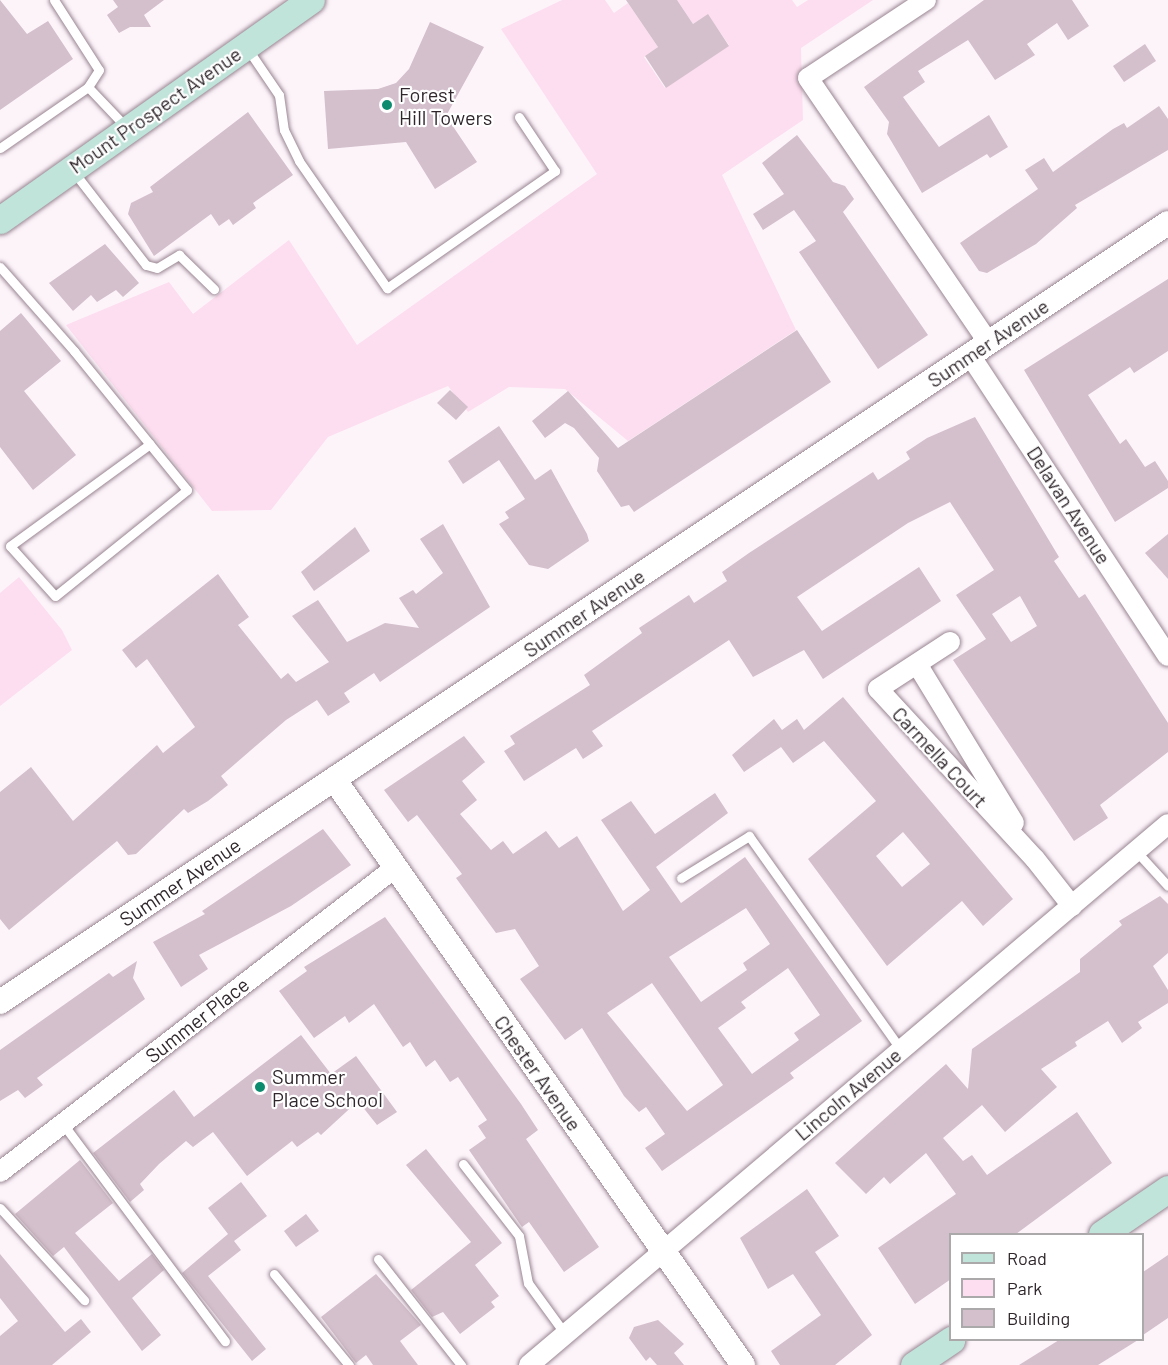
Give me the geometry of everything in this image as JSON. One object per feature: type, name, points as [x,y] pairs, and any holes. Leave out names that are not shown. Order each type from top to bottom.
[{"type":"main road","name":"Mount Prospect Avenue","points":[[0,220],[311,0]]},
{"type":"main road","points":[[1103,1233],[1168,1189]]},
{"type":"main road","points":[[916,1365],[950,1341]]},
{"type":"street","name":"Delavan Avenue","points":[[926,0],[808,78],[979,348],[1168,656]]},
{"type":"street","name":"Summer Avenue","points":[[0,1002],[1168,223]]},
{"type":"street","name":"Carmella Court","points":[[950,642],[878,689],[1035,859],[1071,906]]},
{"type":"street","name":"Carmella Court","points":[[917,664],[1035,859]]},
{"type":"street","name":"Chester Avenue","points":[[334,780],[743,1365]]},
{"type":"street","name":"Lincoln Avenue","points":[[529,1365],[1168,824]]},
{"type":"street","name":"Summer Place","points":[[0,1172],[395,868]]},
{"type":"lane","points":[[0,148],[87,87],[99,70],[54,0]]},
{"type":"lane","points":[[245,46],[279,94],[284,130],[299,161],[387,288],[555,171],[519,117]]},
{"type":"lane","points":[[87,87],[128,129]]},
{"type":"lane","points":[[71,169],[146,265],[157,268],[179,255],[214,289]]},
{"type":"lane","points":[[0,267],[150,444],[187,489],[55,596],[10,546],[150,444]]},
{"type":"lane","points":[[681,879],[749,836],[901,1050]]},
{"type":"lane","points":[[1136,851],[1168,886]]},
{"type":"lane","points":[[63,1124],[225,1341]]},
{"type":"lane","points":[[463,1164],[519,1236],[528,1283],[565,1334]]},
{"type":"lane","points":[[0,1208],[84,1300]]},
{"type":"lane","points":[[378,1259],[461,1365]]},
{"type":"lane","points":[[274,1274],[349,1365]]},
{"type":"green space","points":[[562,0],[605,0],[614,13],[628,3],[658,47],[644,57],[665,88],[729,45],[708,15],[693,24],[677,0],[792,0],[797,7],[808,0],[873,0],[801,48],[803,120],[722,175],[796,330],[628,441],[565,389],[509,387],[468,412],[448,386],[328,437],[271,510],[212,511],[66,325],[169,282],[193,314],[289,240],[357,345],[597,174],[501,29]]},
{"type":"green space","points":[[19,577],[62,630],[72,650],[0,706],[0,593]]},
{"type":"building","points":[[0,0],[27,34],[48,21],[73,59],[0,110]]},
{"type":"building","points":[[113,0],[164,0],[144,15],[151,27],[130,27],[119,33],[107,15],[118,7]]},
{"type":"building","points":[[626,0],[677,0],[693,24],[708,14],[729,46],[666,88],[645,56],[658,47]]},
{"type":"building","points":[[984,0],[1072,0],[1089,26],[1068,40],[1057,23],[1027,44],[1035,55],[995,80],[968,40],[918,71],[925,82],[903,97],[939,147],[989,115],[1008,147],[990,158],[987,154],[922,193],[887,134],[889,122],[864,87]]},
{"type":"building","name":"Forest Hill Towers","points":[[430,22],[484,47],[446,116],[477,162],[435,189],[406,142],[328,149],[324,91],[378,89],[396,83],[409,69]]},
{"type":"building","points":[[1145,44],[1156,61],[1124,82],[1113,66]]},
{"type":"building","points":[[1159,106],[1168,119],[1168,150],[1075,205],[1077,208],[1036,244],[987,273],[979,271],[960,243],[1038,189],[1025,170],[1044,158],[1053,172],[1113,129],[1124,123],[1127,128]]},
{"type":"building","points":[[248,112],[293,175],[253,203],[256,208],[233,225],[229,219],[219,226],[211,214],[154,256],[128,214],[131,203],[153,192],[150,187]]},
{"type":"building","points":[[797,135],[833,182],[845,186],[854,199],[843,212],[928,335],[878,369],[799,252],[816,241],[794,210],[763,230],[753,214],[784,194],[762,163]]},
{"type":"building","points":[[105,244],[139,283],[123,297],[116,290],[97,302],[91,295],[73,311],[49,283]]},
{"type":"building","points":[[1168,279],[1168,351],[1134,373],[1130,367],[1088,395],[1120,444],[1126,439],[1145,467],[1155,461],[1168,481],[1168,488],[1115,522],[1024,370]]},
{"type":"building","points":[[21,313],[61,361],[24,391],[76,455],[33,490],[0,447],[0,331]]},
{"type":"building","points":[[797,330],[831,382],[634,512],[629,505],[621,507],[597,471],[599,458],[574,428],[565,423],[545,438],[532,421],[568,391],[618,448]]},
{"type":"building","points":[[450,390],[468,407],[456,420],[437,403]]},
{"type":"building","points":[[975,417],[1059,557],[1054,561],[1079,598],[1085,594],[1168,723],[1168,752],[1100,805],[1108,818],[1074,841],[953,660],[986,639],[956,595],[994,570],[950,502],[908,523],[797,597],[822,631],[919,567],[941,601],[823,679],[804,650],[753,677],[729,640],[592,731],[603,746],[583,759],[576,748],[524,781],[504,751],[515,744],[510,736],[590,685],[584,675],[642,633],[639,628],[689,595],[694,603],[727,581],[722,572],[873,472],[878,480],[910,459],[906,452],[927,438]],"holes":[[[1020,596],[1037,626],[1011,642],[992,614]]]},
{"type":"building","points":[[499,426],[535,480],[551,469],[587,534],[589,541],[548,569],[529,565],[499,524],[509,518],[505,512],[525,499],[499,460],[463,484],[448,461]]},
{"type":"building","points":[[443,524],[490,607],[380,682],[374,673],[344,693],[350,702],[328,716],[317,700],[286,720],[221,776],[228,785],[208,801],[188,813],[184,809],[136,854],[128,855],[117,841],[9,930],[0,919],[0,792],[31,767],[73,821],[157,745],[163,753],[195,727],[147,659],[136,668],[122,650],[218,574],[249,617],[238,625],[281,679],[288,673],[296,682],[329,662],[292,616],[318,600],[347,642],[385,623],[419,628],[399,598],[413,590],[416,594],[443,573],[420,539]]},
{"type":"building","points":[[355,527],[370,551],[314,591],[301,572]]},
{"type":"building","points":[[1168,534],[1168,579],[1145,553]]},
{"type":"building","points":[[843,697],[1013,899],[983,926],[962,901],[887,966],[808,859],[876,801],[824,741],[793,763],[781,747],[744,772],[732,755],[774,719],[782,730],[797,719],[804,730]],"holes":[[[903,832],[930,864],[902,887],[876,856]]]},
{"type":"building","points":[[464,736],[485,762],[462,781],[477,800],[460,814],[491,850],[503,841],[513,854],[546,831],[559,848],[577,836],[623,911],[650,890],[601,820],[631,801],[655,834],[715,793],[728,813],[656,867],[681,903],[745,857],[862,1021],[790,1073],[794,1078],[662,1171],[645,1148],[665,1134],[646,1107],[639,1112],[624,1096],[582,1028],[565,1040],[520,979],[539,966],[515,929],[496,933],[456,878],[462,874],[417,815],[408,822],[384,790]],"holes":[[[746,908],[770,944],[743,963],[747,970],[701,1002],[669,957]],[[788,968],[820,1015],[794,1033],[799,1040],[752,1074],[718,1028],[746,1008],[741,1002]],[[652,983],[723,1085],[687,1111],[607,1013]]]},
{"type":"building","points":[[323,829],[351,865],[291,906],[199,955],[208,969],[181,987],[153,942],[205,914],[202,911]]},
{"type":"building","points":[[1160,896],[1168,904],[1168,953],[1153,966],[1168,990],[1168,1003],[1138,1022],[1142,1028],[1122,1043],[1108,1021],[1075,1042],[1077,1046],[1041,1069],[1057,1087],[1005,1132],[982,1105],[943,1138],[963,1161],[972,1155],[987,1175],[1077,1112],[1112,1163],[1017,1233],[949,1233],[949,1280],[915,1304],[878,1248],[956,1194],[926,1153],[890,1184],[884,1177],[866,1194],[835,1163],[946,1064],[968,1089],[972,1049],[1080,972],[1080,959],[1122,925],[1119,921]]},
{"type":"building","points":[[385,917],[538,1130],[526,1139],[599,1247],[564,1272],[529,1222],[522,1227],[469,1150],[486,1138],[478,1126],[487,1120],[458,1077],[450,1082],[435,1060],[426,1067],[410,1042],[403,1047],[374,1004],[349,1023],[345,1016],[314,1038],[279,991],[307,971],[304,967]]},
{"type":"building","points":[[137,961],[133,978],[145,999],[37,1078],[43,1085],[25,1098],[18,1090],[0,1101],[0,1050],[109,973],[113,977]]},
{"type":"building","points":[[301,1035],[331,1074],[356,1056],[397,1112],[377,1125],[358,1101],[321,1135],[318,1132],[297,1147],[292,1141],[247,1176],[213,1132],[193,1147],[186,1141],[140,1184],[144,1190],[130,1202],[93,1153],[174,1090],[194,1117]]},
{"type":"building","points":[[426,1149],[502,1243],[475,1265],[499,1296],[491,1302],[495,1307],[460,1334],[443,1312],[432,1317],[411,1290],[471,1242],[406,1165]]},
{"type":"building","points":[[80,1160],[113,1203],[75,1233],[119,1281],[152,1254],[164,1270],[132,1298],[161,1335],[142,1351],[64,1247],[53,1256],[15,1214]]},
{"type":"building","points":[[241,1182],[267,1216],[234,1241],[241,1250],[208,1276],[266,1349],[252,1361],[182,1273],[228,1234],[208,1208]]},
{"type":"building","points":[[807,1189],[839,1236],[815,1252],[872,1335],[835,1365],[780,1365],[771,1351],[821,1315],[793,1274],[768,1289],[740,1238]]},
{"type":"building","points":[[306,1214],[319,1231],[296,1247],[284,1231]]},
{"type":"building","points":[[0,1254],[65,1332],[81,1319],[91,1332],[52,1365],[0,1365],[0,1336],[18,1321],[0,1298]]},
{"type":"building","points":[[1168,1255],[1168,1318],[1144,1334],[1144,1271]]},
{"type":"building","points":[[376,1274],[421,1325],[400,1341],[418,1365],[373,1365],[366,1355],[356,1363],[321,1317]]},
{"type":"building","points":[[658,1320],[684,1344],[674,1353],[684,1365],[657,1365],[650,1357],[646,1361],[629,1338],[634,1327]]},
{"type":"building","points":[[1057,1341],[1136,1341],[1098,1365],[1019,1365]]},
{"type":"place","name":"Forest Hill Towers","points":[[387,105]]},
{"type":"place","name":"Summer Place School","points":[[260,1087]]}]
